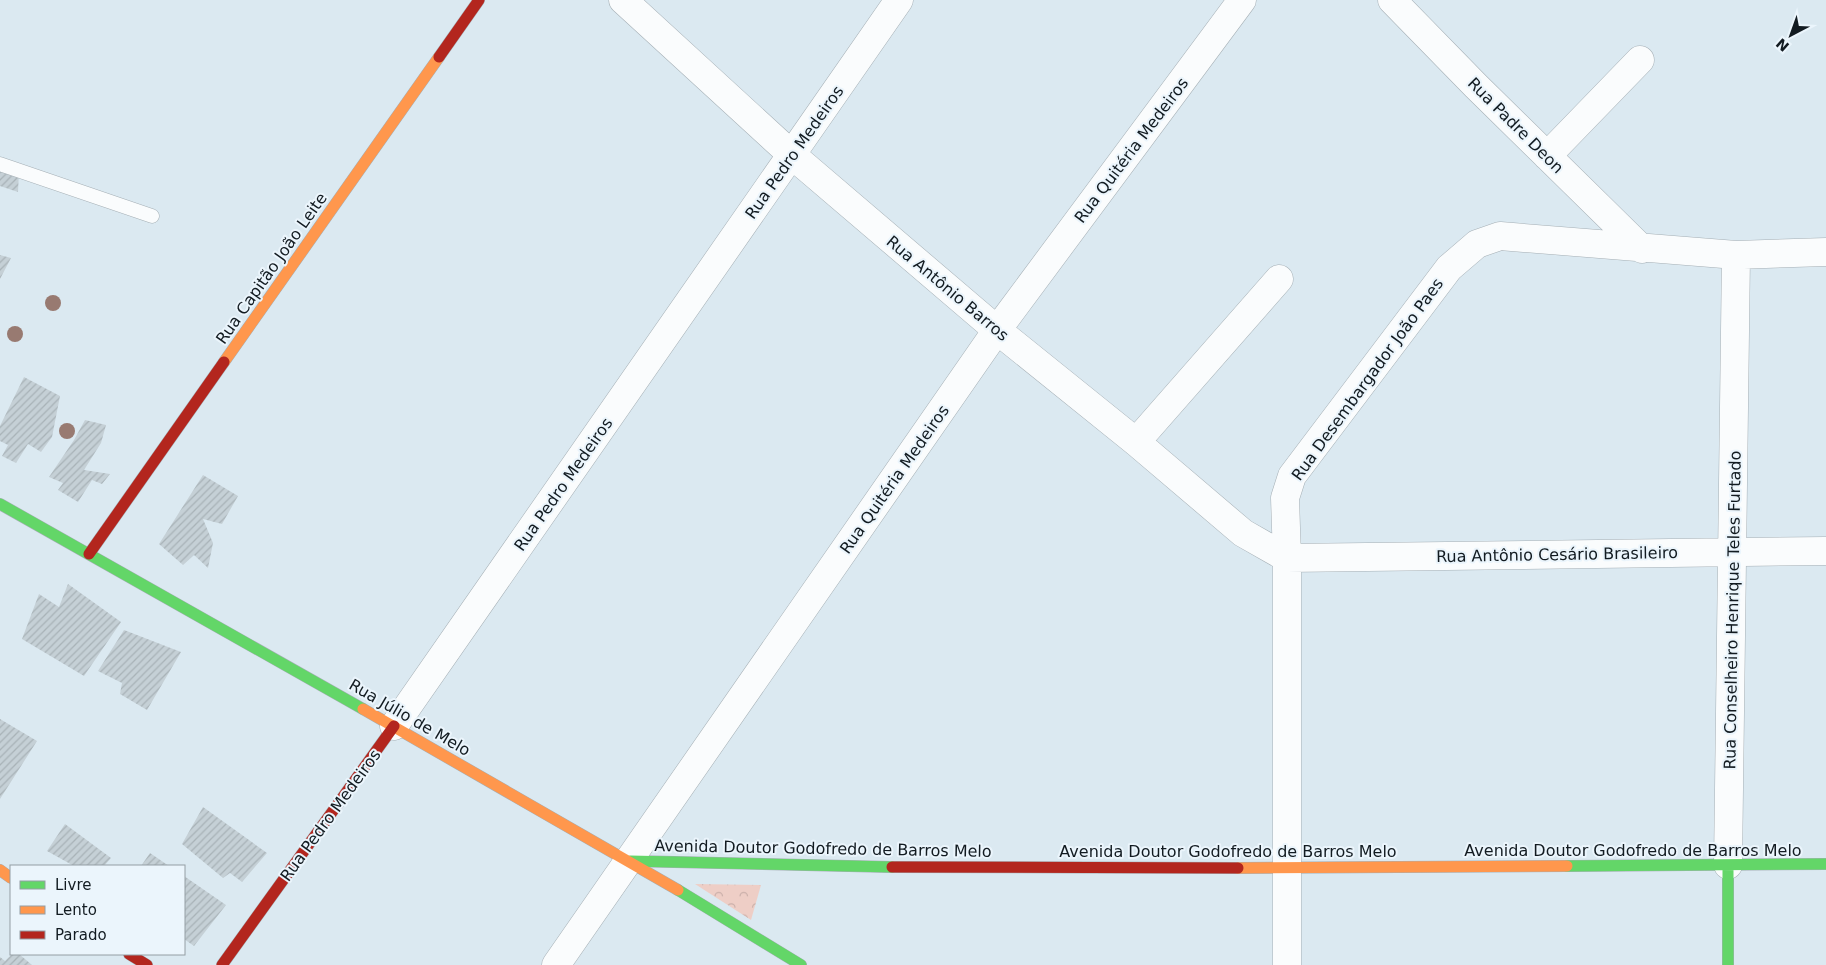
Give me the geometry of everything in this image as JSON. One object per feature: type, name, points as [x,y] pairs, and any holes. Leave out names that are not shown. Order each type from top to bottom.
[{"type":"street","name":"Rua Capitão João Leite","points":[[90,554],[479,0]]},
{"type":"street","name":"Rua Antônio Barros","points":[[623,0],[792,155],[997,330],[1136,442],[1243,533],[1287,558]]},
{"type":"street","name":"Rua Pedro Medeiros","points":[[222,965],[394,726],[899,0]]},
{"type":"street","name":"Rua Quitéria Medeiros","points":[[556,965],[997,330],[1242,0]]},
{"type":"street","name":"Rua Padre Deon","points":[[1392,0],[1546,156],[1642,249]]},
{"type":"street","points":[[1546,156],[1640,60]]},
{"type":"street","name":"Rua Desembargador João Paes","points":[[1287,965],[1287,558],[1285,498],[1292,476],[1449,268],[1477,244],[1500,236],[1642,249],[1736,255],[1826,252]]},
{"type":"street","name":"Rua Conselheiro Henrique Teles Furtado","points":[[1728,965],[1736,255]]},
{"type":"street","points":[[1136,442],[1279,279]]},
{"type":"street","name":"Rua Júlio de Melo","points":[[0,504],[630,861],[801,965]]},
{"type":"street","name":"Rua Antônio Cesário Brasileiro","points":[[1287,558],[1826,551]]},
{"type":"street","name":"Avenida Doutor Godofredo de Barros Melo","points":[[630,861],[794,866],[1288,869],[1826,864]]},
{"type":"street","points":[[131,955],[147,965]]},
{"type":"lane","points":[[0,164],[152,216]]},
{"type":"green space","points":[[695,884],[761,885],[751,920]]},
{"type":"building","points":[[0,166],[19,171],[18,192],[0,186]]},
{"type":"building","points":[[0,255],[11,258],[0,279]]},
{"type":"building","points":[[24,377],[60,396],[52,437],[41,452],[28,444],[16,463],[2,456],[8,445],[0,441],[0,426]]},
{"type":"building","points":[[85,420],[106,425],[101,443],[84,470],[110,474],[102,484],[92,480],[78,502],[58,490],[63,483],[49,477]]},
{"type":"building","points":[[203,475],[238,496],[222,524],[203,519],[213,543],[208,568],[194,555],[183,565],[159,544]]},
{"type":"building","points":[[68,584],[121,622],[84,676],[22,639],[39,594],[59,607]]},
{"type":"building","points":[[124,630],[181,652],[147,710],[120,694],[122,683],[98,671]]},
{"type":"building","points":[[0,719],[37,741],[0,799]]},
{"type":"building","points":[[203,807],[267,853],[242,882],[230,873],[223,878],[182,844]]},
{"type":"building","points":[[65,824],[111,858],[105,865],[72,865],[47,851]]},
{"type":"building","points":[[150,853],[168,865],[142,865]]},
{"type":"building","points":[[185,877],[226,905],[194,946],[185,940]]},
{"type":"building","points":[[11,955],[20,955],[32,965],[0,965],[0,957],[5,961]]},
{"type":"traffic: fast","points":[[0,504],[363,709]]},
{"type":"traffic: fast","points":[[630,861],[892,867]]},
{"type":"traffic: fast","points":[[1567,866],[1826,864]]},
{"type":"traffic: fast","points":[[1728,865],[1728,965]]},
{"type":"traffic: fast","points":[[678,890],[801,965]]},
{"type":"traffic: slow","points":[[224,362],[439,57]]},
{"type":"traffic: slow","points":[[363,709],[678,890]]},
{"type":"traffic: slow","points":[[1238,868],[1567,866]]},
{"type":"traffic: slow","points":[[0,870],[10,877]]},
{"type":"traffic: jam","points":[[439,57],[479,0]]},
{"type":"traffic: jam","points":[[89,554],[224,362]]},
{"type":"traffic: jam","points":[[222,965],[394,726]]},
{"type":"traffic: jam","points":[[892,867],[1238,868]]},
{"type":"traffic: jam","points":[[131,955],[147,965]]}]
